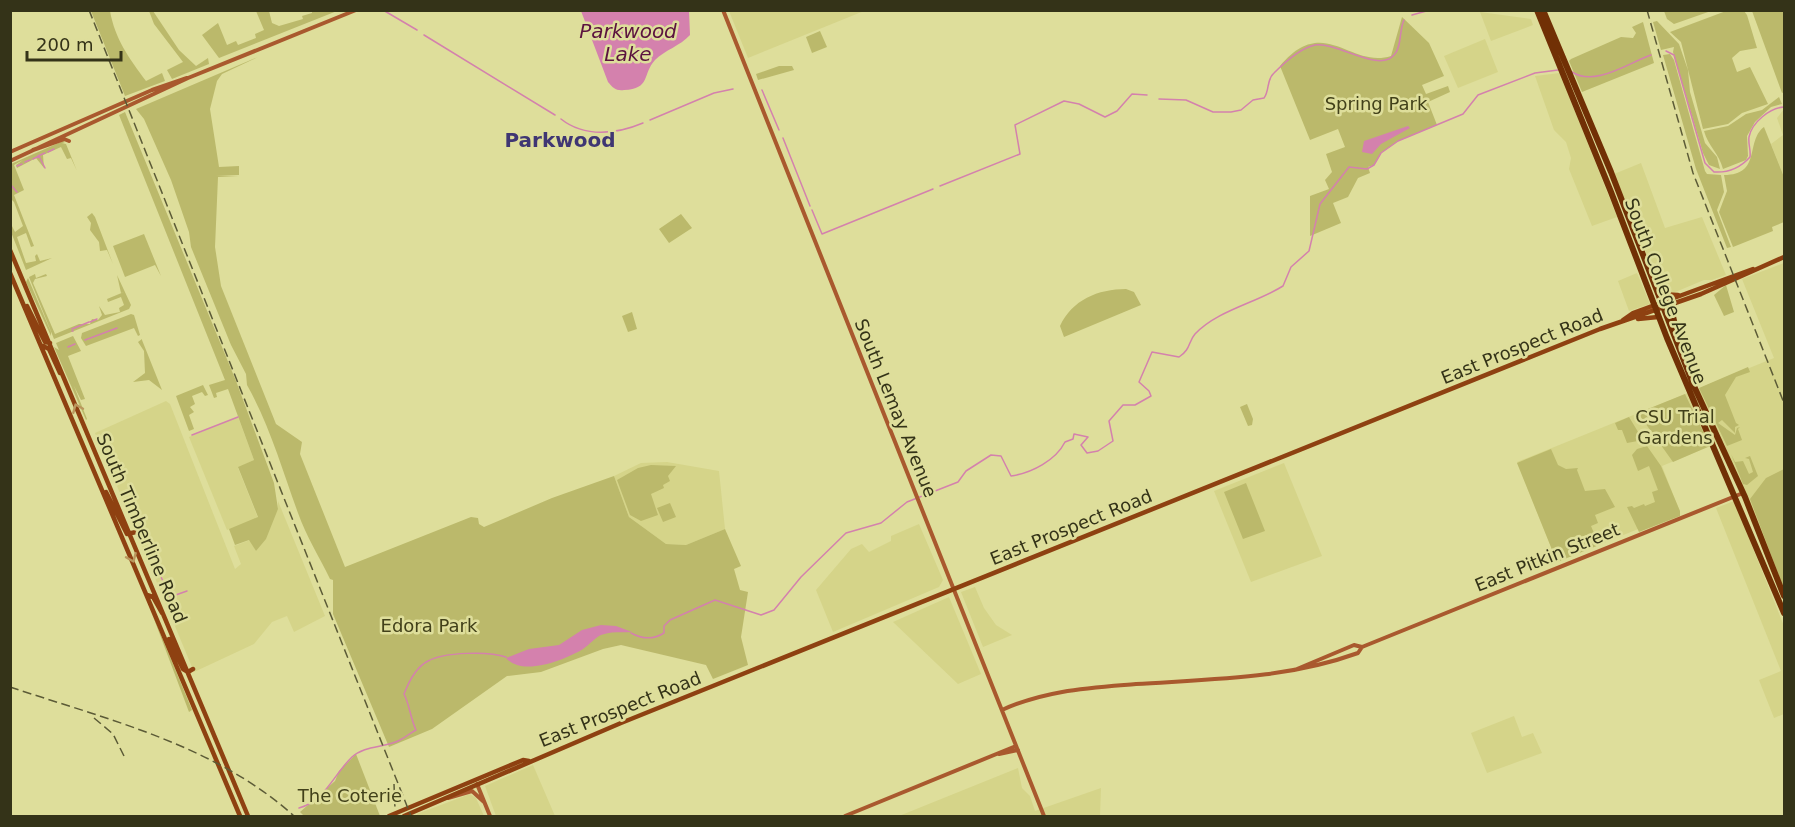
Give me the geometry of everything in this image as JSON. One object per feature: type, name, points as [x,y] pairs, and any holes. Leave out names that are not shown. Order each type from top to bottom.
[{"type":"highway","name":"South College Avenue","points":[[1536,10],[1563,65]]},
{"type":"highway","name":"South College Avenue","points":[[1543,10],[1656,311],[1675,358],[1740,495],[1785,613]]},
{"type":"highway","name":"South College Avenue","points":[[1566,74],[1632,226],[1693,384],[1785,596]]},
{"type":"highway","points":[[1615,201],[1625,209]]},
{"type":"highway","points":[[1622,218],[1632,226]]},
{"type":"highway","points":[[1674,304],[1672,312],[1677,343]]},
{"type":"highway","points":[[1675,358],[1688,382],[1693,384]]},
{"type":"main road","points":[[10,161],[188,78],[356,10]]},
{"type":"main road","name":"South Lemay Avenue","points":[[723,10],[1044,816]]},
{"type":"main road","points":[[10,152],[169,81],[188,78]]},
{"type":"main road","points":[[153,96],[169,81]]},
{"type":"main road","points":[[66,134],[67,131],[107,110]]},
{"type":"main road","points":[[32,150],[59,135],[64,128]]},
{"type":"main road","points":[[32,150],[64,139],[69,141]]},
{"type":"main road","name":"South Timberline Road","points":[[10,250],[134,533],[171,631],[190,670],[248,816]]},
{"type":"main road","points":[[1656,311],[1681,296],[1785,257]]},
{"type":"main road","points":[[1662,306],[1674,304],[1753,269]]},
{"type":"main road","name":"South Timberline Road","points":[[10,273],[240,816]]},
{"type":"main road","points":[[1658,294],[1681,296]]},
{"type":"main road","points":[[25,304],[31,310],[45,342],[50,343]]},
{"type":"main road","name":"East Prospect Road","points":[[404,816],[447,799],[524,760],[529,761],[1623,320],[1656,311]]},
{"type":"main road","name":"East Prospect Road","points":[[1623,320],[1629,315],[1656,311]]},
{"type":"main road","points":[[42,346],[48,347],[65,380]]},
{"type":"main road","points":[[104,491],[112,501],[125,531],[134,533]]},
{"type":"main road","name":"East Pitkin Street","points":[[1002,710],[1032,698],[1063,690],[1250,677],[1331,663],[1358,653],[1362,647],[1740,495]]},
{"type":"main road","points":[[147,595],[153,597],[171,631]]},
{"type":"main road","points":[[161,626],[183,669],[190,670]]},
{"type":"main road","name":"East Pitkin Street","points":[[1297,670],[1354,645],[1362,647]]},
{"type":"main road","points":[[845,816],[1017,748]]},
{"type":"main road","points":[[476,783],[490,816]]},
{"type":"main road","name":"East Prospect Road","points":[[389,816],[476,783]]},
{"type":"main road","points":[[447,799],[472,791],[484,802]]},
{"type":"shaded area","points":[[729,11],[864,11],[748,58]]},
{"type":"shaded area","points":[[1480,12],[1531,19],[1533,25],[1491,41]]},
{"type":"shaded area","points":[[1485,39],[1498,72],[1458,88],[1444,56]]},
{"type":"shaded area","points":[[1560,73],[1617,217],[1592,226],[1569,169],[1571,158],[1566,142],[1554,130],[1535,76]]},
{"type":"shaded area","points":[[1784,109],[1784,177],[1771,144],[1783,135],[1777,118]]},
{"type":"shaded area","points":[[1641,163],[1665,228],[1702,217],[1726,275],[1704,280],[1673,293],[1662,293],[1614,174]]},
{"type":"shaded area","points":[[1784,263],[1784,590],[1723,441],[1662,466],[1680,512],[1557,562],[1517,462],[1774,358],[1742,279]]},
{"type":"shaded area","points":[[1637,273],[1650,304],[1629,311],[1618,281]]},
{"type":"shaded area","points":[[166,401],[170,404],[235,569],[241,564],[234,546],[250,540],[256,551],[278,509],[278,501],[325,616],[294,632],[287,616],[272,622],[254,644],[194,672],[95,433]]},
{"type":"shaded area","points":[[238,417],[254,460],[238,468],[258,518],[227,530],[189,437]]},
{"type":"shaded area","points":[[667,462],[719,471],[725,529],[686,545],[666,544],[629,517],[614,476],[641,463]]},
{"type":"shaded area","points":[[1284,463],[1322,556],[1251,582],[1214,491]]},
{"type":"shaded area","points":[[1734,501],[1784,626],[1784,714],[1774,718],[1759,680],[1781,671],[1716,508]]},
{"type":"shaded area","points":[[919,524],[943,580],[939,587],[833,632],[816,590],[851,549],[862,544],[869,552],[891,541],[891,536]]},
{"type":"shaded area","points":[[975,587],[984,608],[996,625],[1012,635],[983,647],[961,592]]},
{"type":"shaded area","points":[[949,597],[981,674],[958,684],[893,622]]},
{"type":"shaded area","points":[[1514,716],[1522,737],[1533,733],[1542,753],[1487,773],[1471,733]]},
{"type":"shaded area","points":[[533,765],[555,816],[496,816],[485,786]]},
{"type":"shaded area","points":[[1018,768],[1022,788],[1030,796],[1035,811],[1101,788],[1100,816],[899,816]]},
{"type":"shaded area","points":[[470,794],[476,798],[484,816],[418,816],[417,814]]},
{"type":"green space","points":[[91,11],[110,11],[119,39],[146,81],[162,73],[165,81],[125,96]]},
{"type":"green space","points":[[149,11],[153,11],[179,50],[196,66],[208,58],[209,64],[172,79],[167,70],[183,62],[154,24]]},
{"type":"green space","points":[[256,11],[269,11],[272,23],[279,26],[303,19],[302,16],[312,11],[337,11],[219,58],[202,35],[218,23],[227,45],[236,41],[238,45],[256,38],[255,34],[264,30]]},
{"type":"green space","points":[[1664,11],[1711,11],[1674,24],[1667,19]]},
{"type":"green space","points":[[1726,11],[1744,11],[1747,15],[1757,48],[1740,51],[1732,58],[1737,72],[1750,67],[1768,104],[1742,113],[1728,124],[1703,129],[1681,42],[1670,32]]},
{"type":"green space","points":[[1752,11],[1784,11],[1784,92],[1782,93]]},
{"type":"green space","name":"Spring Park","points":[[1402,17],[1429,43],[1444,76],[1422,85],[1426,94],[1448,86],[1450,92],[1428,102],[1437,125],[1398,141],[1381,153],[1374,165],[1368,167],[1370,173],[1358,178],[1348,197],[1333,203],[1341,223],[1310,236],[1310,196],[1329,189],[1325,180],[1332,172],[1326,154],[1345,147],[1338,129],[1310,140],[1280,66],[1296,51],[1310,44],[1324,43],[1376,58],[1391,56]]},
{"type":"green space","points":[[1657,21],[1679,44],[1688,70],[1690,92],[1705,143],[1717,157],[1720,169],[1709,165],[1703,153],[1673,52],[1674,47],[1661,50],[1653,22]]},
{"type":"green space","points":[[1643,22],[1654,63],[1582,92],[1569,61],[1621,37],[1633,38],[1636,33],[1632,27]]},
{"type":"green space","points":[[820,31],[827,47],[812,53],[806,37]]},
{"type":"green space","points":[[1670,54],[1674,60],[1705,171],[1707,174],[1721,175],[1724,192],[1717,210],[1731,247],[1727,248],[1696,169],[1663,55]]},
{"type":"green space","name":"Edora Park","points":[[258,57],[222,74],[217,81],[210,109],[219,167],[239,166],[239,175],[216,175],[239,176],[218,177],[215,247],[221,286],[276,424],[302,442],[300,454],[345,567],[471,517],[478,518],[479,524],[484,527],[552,498],[614,476],[629,517],[666,544],[686,545],[725,529],[741,566],[734,569],[740,590],[748,592],[741,637],[748,665],[713,679],[706,665],[621,645],[603,649],[541,672],[507,676],[432,729],[389,747],[333,614],[333,580],[330,579],[301,522],[269,432],[247,385],[246,374],[231,345],[191,247],[189,232],[171,180],[144,119],[136,109]]},
{"type":"green space","points":[[779,66],[792,66],[794,70],[758,80],[756,74]]},
{"type":"green space","points":[[1779,97],[1782,104],[1771,107],[1755,122],[1747,136],[1748,156],[1746,160],[1723,169],[1704,131],[1728,126],[1746,114],[1762,110]]},
{"type":"green space","points":[[125,112],[236,381],[274,483],[278,509],[266,539],[256,551],[249,540],[235,545],[229,529],[258,517],[238,467],[254,460],[228,389],[216,393],[217,397],[214,398],[209,385],[225,380],[119,115]]},
{"type":"green space","points":[[1764,127],[1784,177],[1784,222],[1772,227],[1773,231],[1733,247],[1719,212],[1727,191],[1724,175],[1736,174],[1744,169],[1748,164],[1758,133]]},
{"type":"green space","points":[[63,141],[65,142],[62,143],[66,144],[77,171],[71,158],[67,159],[61,147],[43,155],[44,168],[36,158],[17,168],[16,165],[23,160],[14,165],[24,190],[14,195],[34,246],[31,247],[26,233],[17,237],[26,263],[36,261],[37,254],[40,261],[52,258],[26,270],[11,232],[10,222],[15,232],[23,226],[11,199],[11,164]]},
{"type":"green space","points":[[92,213],[113,264],[107,250],[100,251],[99,242],[90,230],[91,223],[87,217]]},
{"type":"green space","points":[[681,214],[692,228],[669,243],[659,229]]},
{"type":"green space","points":[[144,234],[161,276],[155,265],[125,277],[113,246]]},
{"type":"green space","points":[[35,274],[36,278],[46,274],[47,276],[35,279],[33,283],[55,334],[79,324],[90,324],[92,319],[98,320],[102,315],[99,306],[105,315],[120,312],[119,308],[124,305],[121,297],[108,302],[107,299],[124,292],[121,293],[117,275],[131,305],[129,309],[54,339],[29,277]]},
{"type":"green space","points":[[28,278],[51,332],[51,336],[26,282]]},
{"type":"green space","points":[[1726,285],[1734,312],[1724,316],[1714,295]]},
{"type":"green space","points":[[1126,289],[1134,292],[1141,305],[1064,337],[1060,326],[1071,309],[1096,294]]},
{"type":"green space","points":[[632,312],[637,329],[628,332],[622,316]]},
{"type":"green space","points":[[131,314],[134,315],[140,335],[138,336],[134,328],[86,346],[81,338],[82,333]]},
{"type":"green space","points":[[73,336],[81,351],[68,356],[85,399],[81,400],[74,386],[86,420],[54,347],[59,350],[56,343]]},
{"type":"green space","points":[[142,339],[162,390],[149,380],[133,382],[145,373],[144,351],[138,342]]},
{"type":"green space","points":[[1748,367],[1750,372],[1736,377],[1725,395],[1736,423],[1739,425],[1735,427],[1735,433],[1722,420],[1718,423],[1735,435],[1737,428],[1740,427],[1738,429],[1742,440],[1727,446],[1699,388]]},
{"type":"green space","points":[[203,385],[208,395],[205,396],[202,392],[192,396],[195,404],[190,407],[194,412],[189,415],[194,429],[189,431],[176,396]]},
{"type":"green space","name":"CSU Trial Gardens","points":[[1685,394],[1710,446],[1673,462],[1638,413]]},
{"type":"green space","points":[[1247,404],[1253,419],[1252,425],[1248,426],[1240,407]]},
{"type":"green space","points":[[1629,417],[1643,440],[1627,443],[1622,430],[1618,430],[1615,423]]},
{"type":"green space","points":[[1647,446],[1661,466],[1680,516],[1639,532],[1627,507],[1634,508],[1655,502],[1652,492],[1658,490],[1649,466],[1638,471],[1632,455],[1637,449]]},
{"type":"green space","points":[[1551,449],[1558,465],[1566,469],[1578,468],[1585,491],[1605,489],[1615,507],[1595,515],[1598,523],[1591,526],[1599,545],[1557,562],[1517,463]]},
{"type":"green space","points":[[1731,454],[1735,462],[1743,461],[1749,474],[1753,472],[1749,459],[1745,458],[1750,456],[1758,476],[1747,485],[1743,484]]},
{"type":"green space","points":[[651,465],[676,466],[668,476],[670,481],[663,485],[664,488],[651,494],[658,515],[641,521],[630,515],[617,480],[638,468]]},
{"type":"green space","points":[[1784,469],[1784,589],[1750,499],[1766,478]]},
{"type":"green space","points":[[1246,483],[1265,531],[1243,539],[1224,492]]},
{"type":"green space","points":[[670,503],[676,517],[663,522],[657,508]]},
{"type":"green space","points":[[151,611],[192,710],[189,712]]},
{"type":"green space","name":"The Coterie","points":[[356,754],[380,816],[304,816],[300,812],[335,781],[339,771]]},
{"type":"water","name":"Parkwood Lake","points":[[581,11],[689,11],[690,35],[655,60],[642,84],[633,89],[619,90],[608,82]]},
{"type":"water","points":[[1408,126],[1410,128],[1381,144],[1372,154],[1362,152],[1364,141]]},
{"type":"water","points":[[601,625],[616,626],[632,632],[601,635],[583,649],[544,665],[522,666],[513,664],[506,658],[529,649],[559,645],[582,630]]},
{"type":"waterway","points":[[383,10],[417,30]]},
{"type":"waterway","points":[[1412,15],[1430,10]]},
{"type":"waterway","points":[[1159,99],[1186,100],[1213,112],[1241,110],[1253,100],[1264,98],[1272,76],[1293,56],[1309,47],[1324,45],[1368,59],[1387,60],[1397,52],[1404,20]]},
{"type":"waterway","points":[[424,35],[555,115]]},
{"type":"waterway","points":[[1666,51],[1674,55],[1705,163],[1714,172],[1730,170],[1746,161],[1750,157],[1749,137],[1754,126],[1768,113],[1784,107]]},
{"type":"waterway","points":[[1572,72],[1581,76],[1601,75],[1651,55]]},
{"type":"waterway","points":[[631,633],[639,637],[656,637],[664,633],[664,626],[670,620],[715,600],[761,615],[774,610],[801,577],[846,533],[881,523],[907,502],[958,482],[966,471],[991,455],[1001,456],[1011,476],[1042,465],[1056,454],[1065,442],[1073,439],[1074,434],[1088,437],[1081,445],[1087,453],[1098,451],[1113,441],[1109,421],[1123,405],[1135,405],[1151,396],[1139,382],[1152,352],[1179,357],[1186,351],[1195,334],[1204,326],[1283,286],[1291,267],[1309,251],[1320,204],[1349,167],[1367,169],[1374,165],[1381,153],[1398,141],[1463,114],[1478,95],[1535,73],[1558,70]]},
{"type":"waterway","points":[[650,120],[714,93],[733,89]]},
{"type":"waterway","points":[[762,90],[779,130]]},
{"type":"waterway","points":[[940,186],[1020,154],[1015,125],[1064,101],[1079,104],[1105,117],[1117,111],[1132,94],[1147,95]]},
{"type":"waterway","points":[[561,119],[570,125],[591,132],[612,132],[643,123]]},
{"type":"waterway","points":[[783,138],[810,206]]},
{"type":"waterway","points":[[48,152],[54,149]]},
{"type":"waterway","points":[[38,156],[45,153]]},
{"type":"waterway","points":[[33,159],[39,156],[45,168]]},
{"type":"waterway","points":[[25,162],[30,160]]},
{"type":"waterway","points":[[17,166],[22,164]]},
{"type":"waterway","points":[[10,184],[17,192]]},
{"type":"waterway","points":[[812,210],[822,234],[933,189]]},
{"type":"waterway","points":[[90,322],[97,319]]},
{"type":"waterway","points":[[72,329],[89,322]]},
{"type":"waterway","points":[[85,340],[117,328]]},
{"type":"waterway","points":[[68,347],[75,344]]},
{"type":"waterway","points":[[192,435],[238,417]]},
{"type":"waterway","points":[[153,559],[170,597],[187,591]]},
{"type":"waterway","points":[[299,808],[316,799],[357,753],[394,743],[416,730],[404,694],[413,675],[428,661],[467,653],[506,657]]},
{"type":"railway","points":[[89,10],[411,816]]},
{"type":"railway","points":[[1647,10],[1693,173],[1784,403]]},
{"type":"railway","points":[[10,687],[160,737],[196,753],[263,791],[294,816]]},
{"type":"railway","points":[[94,718],[113,734],[124,756]]},
{"type":"railway","points":[[394,784],[395,809]]},
{"type":"district","name":"Parkwood","points":[[560,140]]}]
